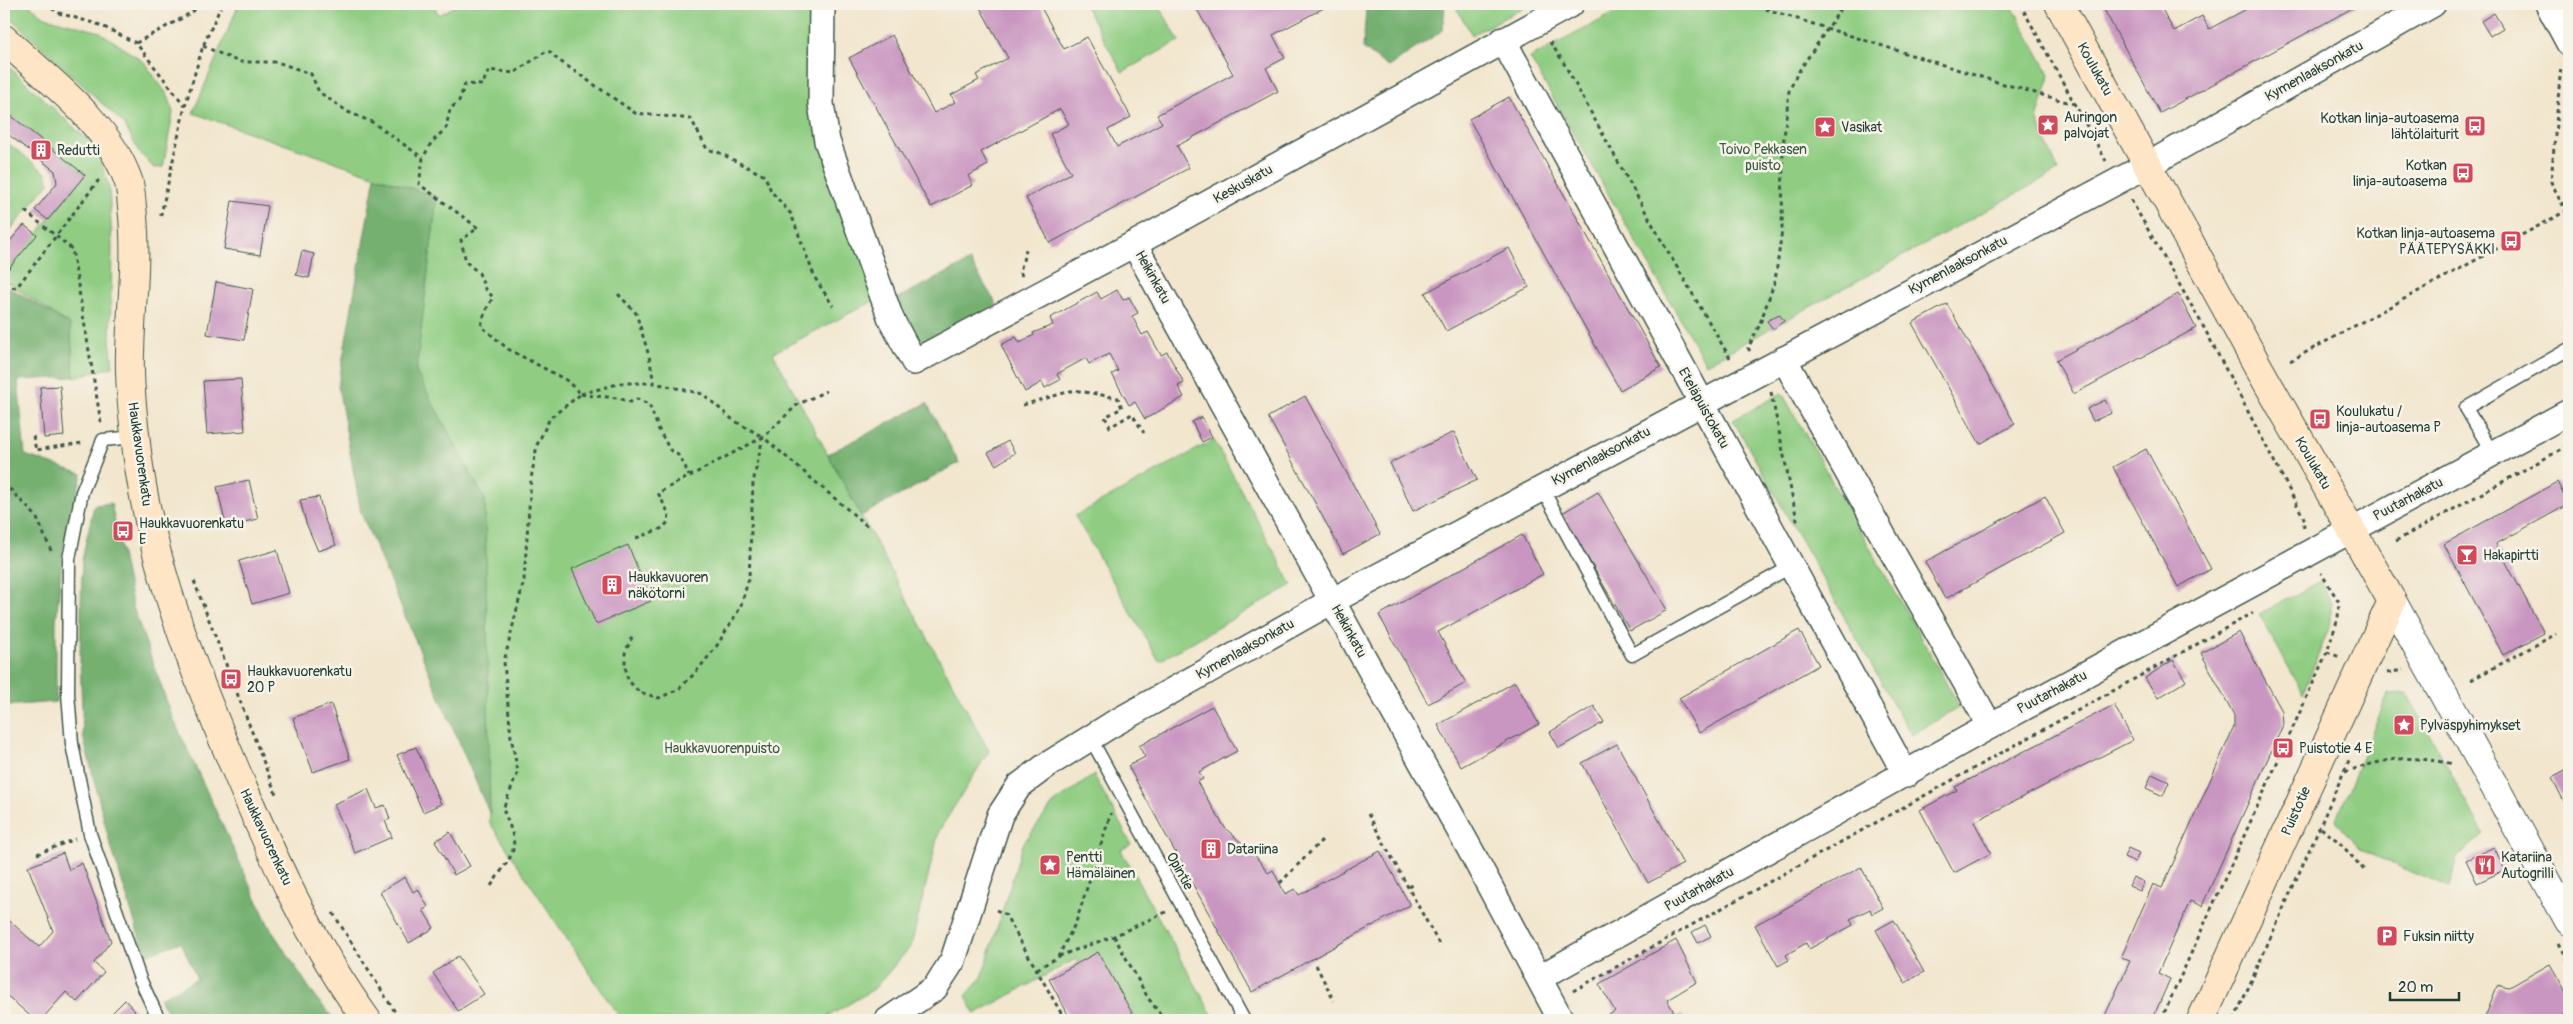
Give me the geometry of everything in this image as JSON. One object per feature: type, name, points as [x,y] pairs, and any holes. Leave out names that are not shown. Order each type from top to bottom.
[{"type":"main road","name":"Koulukatu","points":[[2059,4],[2392,601]]},
{"type":"main road","name":"Haukkavuorenkatu","points":[[4,39],[78,108],[106,139],[129,181],[134,221],[130,355],[135,437],[152,537],[177,620],[202,690],[258,824],[300,912],[340,983],[367,1020]]},
{"type":"main road","name":"Puistotie","points":[[2201,1020],[2392,601]]},
{"type":"street","name":"Keskuskatu","points":[[822,4],[821,104],[827,141],[891,319],[914,362],[1134,244],[1571,4]]},
{"type":"street","name":"Kymenlaaksonkatu","points":[[888,1020],[935,988],[953,960],[1000,815],[1019,786],[1090,737],[1332,601],[2148,165],[2433,4]]},
{"type":"street","points":[[2548,4],[2565,54]]},
{"type":"street","name":"Eteläpuistokatu","points":[[1503,40],[1906,775]]},
{"type":"street","name":"Heikinkatu","points":[[1134,244],[1472,853],[1561,1020]]},
{"type":"street","points":[[1784,359],[1990,726]]},
{"type":"street","name":"Puutarhakatu","points":[[1539,978],[1906,775],[1990,726],[2569,412]]},
{"type":"street","name":"Koulukatu","points":[[2392,601],[2569,921]]},
{"type":"lane","points":[[2493,454],[2466,408],[2569,349]]},
{"type":"lane","points":[[135,437],[104,440],[82,492],[69,559],[68,693],[72,744],[90,834],[140,979],[159,1020]]},
{"type":"lane","points":[[1542,488],[1632,655],[1792,566]]},
{"type":"lane","name":"Opintie","points":[[1090,737],[1244,1020]]},
{"type":"path","points":[[136,43],[184,17],[203,4]]},
{"type":"path","points":[[185,106],[203,46],[222,4]]},
{"type":"path","points":[[1750,4],[2074,104]]},
{"type":"path","points":[[1748,348],[1759,326],[1774,280],[1780,247],[1783,147],[1789,91],[1797,74],[1844,4]]},
{"type":"path","points":[[2020,4],[2100,152],[2134,203],[2202,324],[2305,520],[2302,538],[2339,602],[2338,618],[2327,652],[2161,1020]]},
{"type":"path","points":[[1538,22],[1562,60],[1660,238],[1730,358]]},
{"type":"path","points":[[203,46],[239,62],[276,62],[311,74],[319,92],[348,112],[372,122],[423,158]]},
{"type":"path","points":[[689,476],[678,455],[670,450],[659,430],[649,404],[636,399],[630,402],[620,397],[598,398],[581,394],[566,380],[508,349],[481,326],[492,297],[485,289],[479,273],[466,262],[462,240],[478,228],[419,184],[423,158],[431,143],[446,128],[450,109],[459,100],[465,84],[482,85],[489,70],[514,73],[548,50],[557,60],[635,113],[691,118],[707,149],[720,153],[765,176],[771,191],[791,214],[815,278],[833,306]]},
{"type":"path","points":[[2290,361],[2566,211],[2551,182],[2565,54]]},
{"type":"path","points":[[4,290],[17,287],[57,237],[98,181],[96,172]]},
{"type":"path","points":[[26,211],[72,248],[104,440],[36,450],[32,436]]},
{"type":"path","points":[[1026,284],[1020,271],[1027,246]]},
{"type":"path","points":[[618,294],[636,313],[649,356],[654,382]]},
{"type":"path","points":[[1761,372],[1772,394],[1799,530]]},
{"type":"path","points":[[491,886],[515,850],[514,836],[503,809],[518,772],[511,738],[504,662],[524,580],[531,479],[537,445],[550,418],[581,394],[621,383],[654,382],[703,394],[733,420],[763,437],[867,526]]},
{"type":"path","points":[[1023,405],[1074,390],[1118,398],[1122,408],[1104,417],[1110,427],[1132,414],[1144,433]]},
{"type":"path","points":[[636,538],[663,528],[668,522],[668,514],[658,493],[763,437],[797,405],[826,391]]},
{"type":"path","points":[[632,637],[625,653],[624,666],[628,680],[638,692],[660,698],[679,689],[716,647],[740,608],[749,578],[753,484],[763,437]]},
{"type":"path","points":[[2396,541],[2569,445]]},
{"type":"path","points":[[4,483],[36,516],[54,562]]},
{"type":"path","points":[[191,574],[281,806]]},
{"type":"path","points":[[2313,580],[2322,575]]},
{"type":"path","points":[[1569,992],[2261,609]]},
{"type":"path","points":[[2471,680],[2556,634]]},
{"type":"path","points":[[2385,673],[2403,670],[2408,679]]},
{"type":"path","points":[[2234,1020],[2321,828],[2352,754]]},
{"type":"path","points":[[2345,772],[2382,760],[2420,757],[2456,764],[2451,756]]},
{"type":"path","points":[[1058,956],[1076,922],[1110,816],[1121,795]]},
{"type":"path","points":[[1368,814],[1439,944]]},
{"type":"path","points":[[2321,828],[2339,842],[2364,870]]},
{"type":"path","points":[[37,854],[90,834]]},
{"type":"path","points":[[1280,883],[1324,838]]},
{"type":"path","points":[[1408,887],[1415,884]]},
{"type":"path","points":[[1037,969],[1058,956],[1114,936],[1182,905]]},
{"type":"path","points":[[329,907],[400,1020]]},
{"type":"path","points":[[996,910],[1006,914],[1065,1020]]},
{"type":"path","points":[[1114,936],[1148,998],[1164,1020]]},
{"type":"path","points":[[1316,965],[1334,1001]]},
{"type":"green space","points":[[4,4],[28,4],[45,17],[100,32],[144,62],[169,97],[173,113],[163,167],[154,168],[139,152],[124,124],[4,12]]},
{"type":"green space","name":"Haukkavuorenpuisto","points":[[239,4],[433,4],[439,15],[459,4],[822,4],[827,141],[883,296],[773,353],[989,751],[939,831],[911,946],[874,989],[822,1020],[621,1020],[490,823],[485,500],[415,378],[437,197],[193,113]]},
{"type":"green space","points":[[1084,4],[1158,4],[1179,41],[1122,72]]},
{"type":"green space","points":[[1361,4],[1445,4],[1443,30],[1388,67],[1363,48],[1366,11]]},
{"type":"green space","points":[[1454,4],[1530,4],[1472,35]]},
{"type":"green space","name":"Toivo Pekkasen puisto","points":[[1631,4],[2011,4],[2050,75],[2037,119],[2058,171],[1706,364],[1530,58]]},
{"type":"green space","points":[[4,62],[96,148],[109,186],[112,247],[110,339],[113,367],[74,377],[70,325],[4,280],[4,274],[85,175],[4,110]]},
{"type":"green space","points":[[4,140],[46,173],[49,183],[4,238]]},
{"type":"green space","points":[[375,176],[437,197],[416,372],[485,500],[490,815],[361,513],[338,386]]},
{"type":"green space","points":[[970,261],[997,305],[920,348],[894,300]]},
{"type":"green space","points":[[4,284],[70,325],[74,377],[18,380],[25,455],[82,474],[63,548],[56,623],[56,702],[4,706]]},
{"type":"green space","points":[[1782,393],[1960,707],[1911,735],[1733,420]]},
{"type":"green space","points":[[927,403],[959,463],[861,516],[828,454]]},
{"type":"green space","points":[[1214,440],[1292,585],[1159,661],[1075,516]]},
{"type":"green space","points":[[111,503],[133,607],[172,716],[270,928],[316,998],[335,1020],[172,1020],[160,998],[197,979],[181,942],[145,955],[109,840],[83,736],[80,659],[82,560],[94,505]]},
{"type":"green space","points":[[2321,581],[2331,603],[2331,623],[2303,693],[2259,614]]},
{"type":"green space","points":[[2407,693],[2484,834],[2457,857],[2449,888],[2361,850],[2336,821],[2388,694]]},
{"type":"green space","points":[[1094,775],[1131,844],[1121,850],[1215,1020],[1110,1020],[1076,959],[975,1014],[966,996],[982,977],[1023,844],[1053,804]]},
{"type":"building","points":[[978,4],[1039,4],[1064,49],[1087,37],[1131,117],[1108,130],[1117,147],[1162,123],[1157,115],[1233,74],[1194,4],[1331,4],[1273,35],[1285,58],[1266,68],[1278,91],[1177,146],[1189,168],[1050,243],[1026,198],[1071,173],[1050,134],[1069,124],[1060,109],[981,152],[988,165],[968,176],[973,185],[931,207],[849,58],[892,35],[934,113],[955,102],[951,95],[979,80],[976,75],[1008,58]]},
{"type":"building","points":[[2101,4],[2159,4],[2174,31],[2202,16],[2209,29],[2256,4],[2360,4],[2160,113]]},
{"type":"building","points":[[2494,13],[2503,28],[2490,36],[2481,21]]},
{"type":"building","points":[[1509,97],[1661,367],[1620,390],[1469,119]]},
{"type":"building","name":"Redutti","points":[[4,110],[85,175],[48,220],[35,210],[57,183],[55,171],[4,131]]},
{"type":"building","points":[[232,201],[268,206],[260,255],[224,249]]},
{"type":"building","points":[[24,225],[37,235],[4,274],[4,248]]},
{"type":"building","points":[[1509,248],[1529,287],[1446,331],[1425,293]]},
{"type":"building","points":[[302,251],[314,254],[309,278],[296,275]]},
{"type":"building","points":[[216,282],[253,289],[244,340],[207,334]]},
{"type":"building","points":[[1117,290],[1123,300],[1129,297],[1138,313],[1132,316],[1142,335],[1148,332],[1161,355],[1167,352],[1184,383],[1178,386],[1184,397],[1145,419],[1135,402],[1129,405],[1112,374],[1118,371],[1109,354],[1089,364],[1086,358],[1057,374],[1060,380],[1045,388],[1042,382],[1025,392],[1001,345],[1016,337],[1020,343],[1034,335],[1033,333],[1053,325],[1050,318],[1097,292],[1101,299]]},
{"type":"building","points":[[2178,294],[2196,328],[2074,394],[2056,360]]},
{"type":"building","points":[[1947,304],[2015,424],[1980,444],[1912,323]]},
{"type":"building","points":[[1779,314],[1784,321],[1773,329],[1767,321]]},
{"type":"building","points":[[241,379],[245,431],[207,434],[203,381]]},
{"type":"building","points":[[60,386],[64,436],[44,438],[40,387]]},
{"type":"building","points":[[1305,396],[1380,534],[1343,554],[1268,417]]},
{"type":"building","points":[[2105,400],[2112,413],[2093,421],[2087,409]]},
{"type":"building","points":[[1202,417],[1212,437],[1202,442],[1192,422]]},
{"type":"building","points":[[1454,432],[1477,480],[1413,511],[1390,463]]},
{"type":"building","points":[[1008,441],[1015,453],[996,465],[988,453]]},
{"type":"building","points":[[2146,449],[2211,569],[2178,587],[2113,467]]},
{"type":"building","points":[[249,480],[258,519],[226,526],[217,487]]},
{"type":"building","points":[[2557,482],[2569,504],[2496,544],[2544,633],[2503,655],[2444,544]]},
{"type":"building","points":[[1598,492],[1667,610],[1630,631],[1562,513]]},
{"type":"building","points":[[2045,496],[2065,533],[1945,599],[1925,562]]},
{"type":"building","points":[[319,497],[324,518],[336,545],[318,551],[306,523],[300,500]]},
{"type":"building","points":[[1522,535],[1543,574],[1438,632],[1466,683],[1428,704],[1379,615]]},
{"type":"building","name":"Haukkavuoren näkötorni","points":[[628,545],[651,601],[596,624],[572,569]]},
{"type":"building","points":[[277,550],[289,593],[252,604],[239,561]]},
{"type":"building","points":[[1799,630],[1819,665],[1699,733],[1679,698]]},
{"type":"building","points":[[2239,632],[2282,711],[2283,725],[2202,906],[2190,901],[2158,973],[2170,979],[2152,1020],[2103,1020],[2130,961],[2121,958],[2153,884],[2162,888],[2234,727],[2234,715],[2201,653]]},
{"type":"building","points":[[2173,660],[2186,681],[2158,698],[2145,678]]},
{"type":"building","points":[[1515,682],[1539,724],[1461,767],[1438,725]]},
{"type":"building","points":[[331,704],[350,759],[313,772],[293,718]]},
{"type":"building","points":[[2114,705],[2133,740],[1974,822],[1991,853],[1954,873],[1920,810],[1957,790],[1955,787]]},
{"type":"building","name":"Datariina","points":[[1212,706],[1237,751],[1199,772],[1203,779],[1197,782],[1225,828],[1254,854],[1268,873],[1273,870],[1285,894],[1295,889],[1299,895],[1380,851],[1410,905],[1252,992],[1128,766],[1145,757],[1139,746]]},
{"type":"building","points":[[1594,706],[1604,722],[1559,748],[1550,732]]},
{"type":"building","points":[[1617,744],[1683,864],[1648,883],[1582,763]]},
{"type":"building","points":[[416,747],[441,804],[423,812],[397,755]]},
{"type":"building","points":[[2569,769],[2569,811],[2552,778]]},
{"type":"building","points":[[2152,774],[2169,782],[2163,796],[2146,788]]},
{"type":"building","points":[[368,789],[376,808],[385,805],[390,819],[385,821],[392,837],[355,853],[334,804]]},
{"type":"building","points":[[450,832],[470,866],[454,875],[435,841]]},
{"type":"building","name":"Katariina Autogrilli","points":[[2494,847],[2505,870],[2477,883],[2466,860]]},
{"type":"building","points":[[2128,848],[2139,853],[2135,862],[2124,857]]},
{"type":"building","points":[[63,853],[69,870],[82,863],[111,941],[94,963],[104,972],[77,1002],[66,992],[41,1020],[35,1020],[4,993],[4,916],[39,947],[53,931],[28,867]]},
{"type":"building","points":[[1861,867],[1883,908],[1872,914],[1870,909],[1850,919],[1853,925],[1809,949],[1806,943],[1786,955],[1789,960],[1778,966],[1755,925]]},
{"type":"building","points":[[405,877],[413,892],[418,889],[428,907],[423,910],[434,928],[409,943],[380,892]]},
{"type":"building","points":[[2133,877],[2144,882],[2140,891],[2129,886]]},
{"type":"building","points":[[1894,920],[1924,972],[1905,983],[1876,930]]},
{"type":"building","points":[[1705,925],[1711,936],[1698,943],[1692,932]]},
{"type":"building","points":[[1676,940],[1697,982],[1667,1000],[1677,1017],[1682,1015],[1686,1020],[1612,1020],[1609,1015],[1615,1011],[1599,984]]},
{"type":"building","points":[[1098,952],[1136,1020],[1071,1020],[1049,979]]},
{"type":"building","points":[[458,956],[484,994],[458,1011],[433,973]]},
{"type":"building","points":[[2550,964],[2569,997],[2569,1012],[2555,1020],[2484,1020],[2498,985],[2508,988]]},
{"type":"building","points":[[125,1000],[135,1011],[125,1020],[117,1020],[111,1014]]},
{"type":"place","name":"Auringon palvojat","points":[[2048,125]]},
{"type":"place","name":"Kotkan linja-autoasema lähtölaiturit","points":[[2475,126]]},
{"type":"place","name":"Vasikat","points":[[1825,127]]},
{"type":"place","name":"Redutti","points":[[41,150]]},
{"type":"place","name":"Kotkan linja-autoasema","points":[[2463,173]]},
{"type":"place","name":"Kotkan linja-autoasema PÄÄTEPYSÄKKI","points":[[2511,241]]},
{"type":"place","name":"Koulukatu / linja-autoasema P","points":[[2320,419]]},
{"type":"place","name":"Haukkavuorenkatu E","points":[[123,531]]},
{"type":"place","name":"Hakapirtti","points":[[2467,555]]},
{"type":"place","name":"Haukkavuoren näkötorni","points":[[612,585]]},
{"type":"place","name":"Haukkavuorenkatu 20 P","points":[[231,679]]},
{"type":"place","name":"Pylväspyhimykset","points":[[2404,725]]},
{"type":"place","name":"Puistotie 4 E","points":[[2283,748]]},
{"type":"place","name":"Datariina","points":[[1211,849]]},
{"type":"place","name":"Pentti Hämäläinen","points":[[1050,865]]},
{"type":"place","name":"Katariina Autogrilli","points":[[2485,865]]},
{"type":"place","name":"Fuksin niitty","points":[[2387,936]]}]
